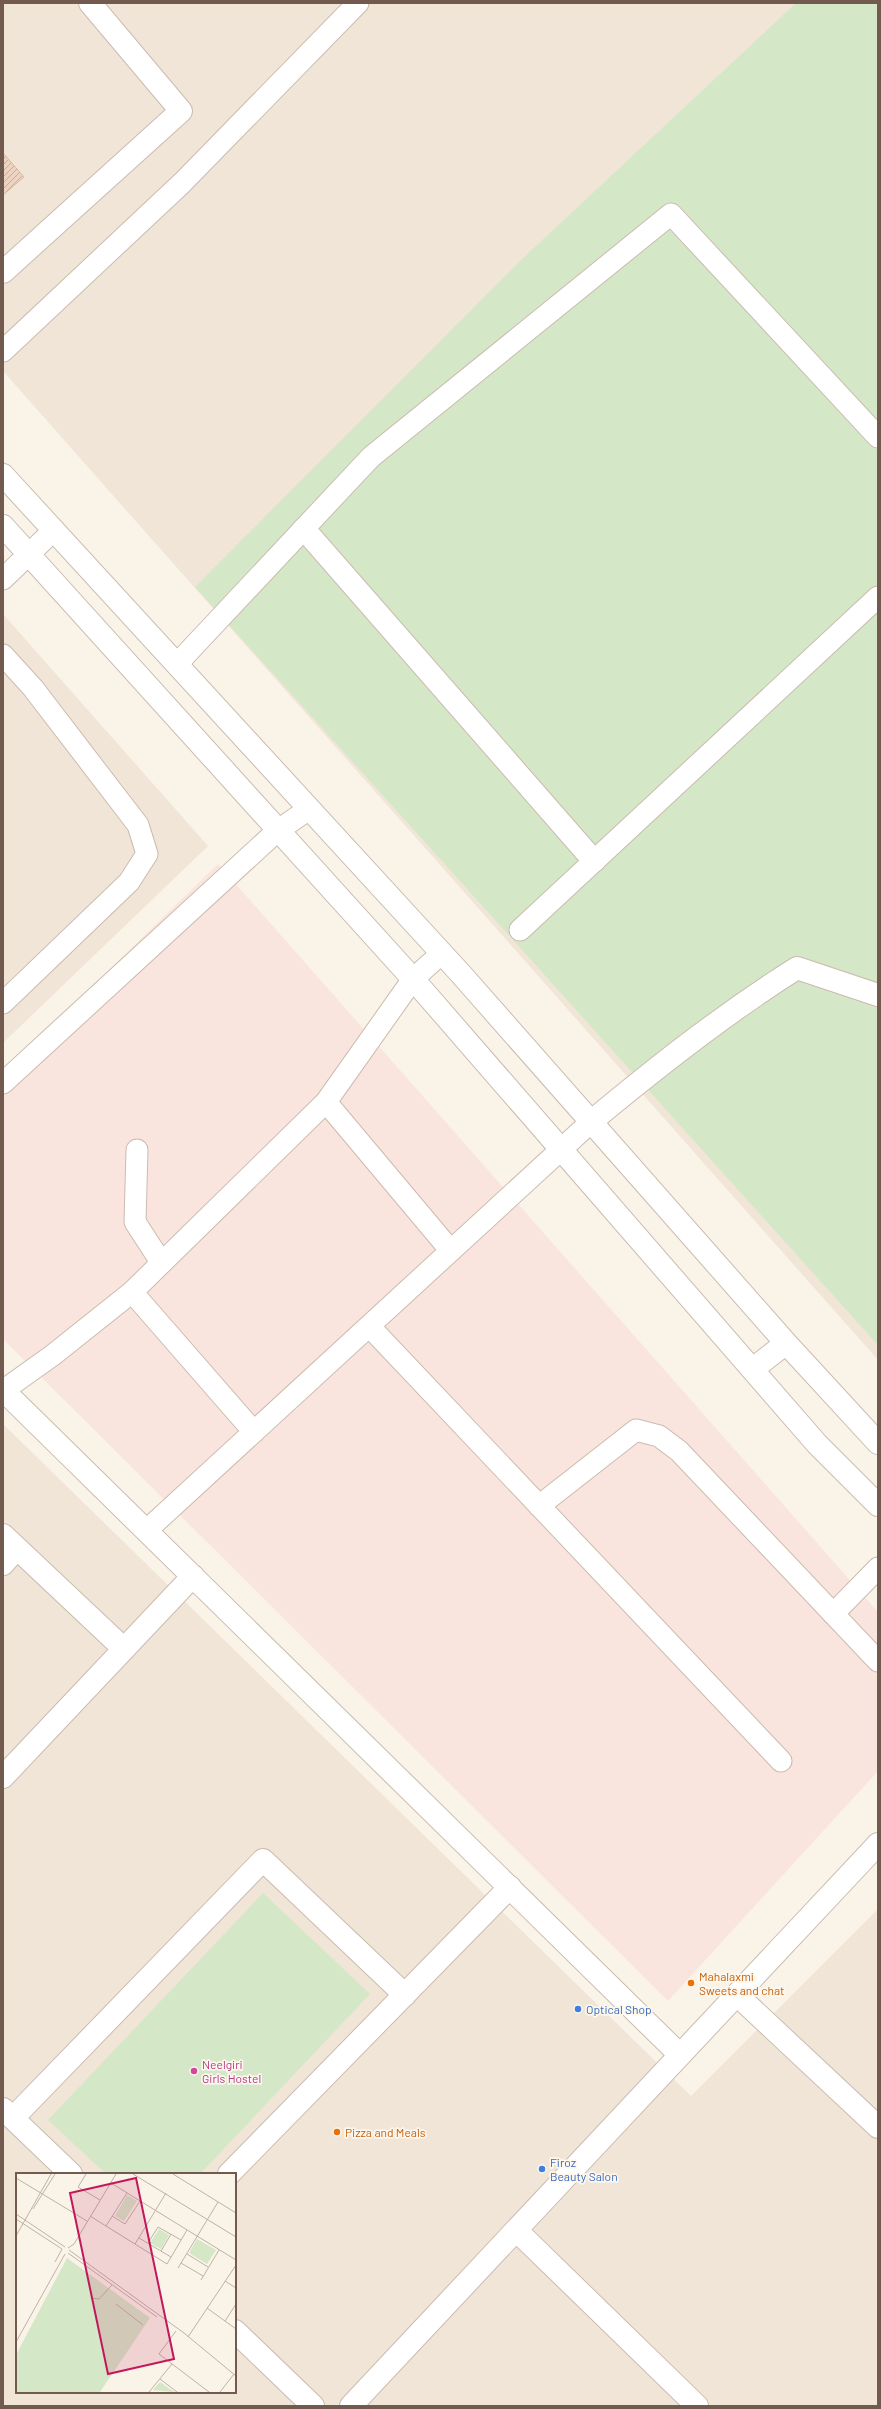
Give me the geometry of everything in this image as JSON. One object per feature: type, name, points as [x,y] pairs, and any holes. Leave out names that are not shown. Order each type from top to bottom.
[{"type":"street","points":[[3,272],[181,111],[90,3]]},
{"type":"street","points":[[3,475],[442,953],[786,1342],[878,1443]]},
{"type":"street","points":[[3,526],[277,831],[413,979],[817,1444],[878,1505]]},
{"type":"street","points":[[304,529],[594,861]]},
{"type":"street","points":[[592,1121],[668,1058],[739,1005],[797,968],[878,995]]},
{"type":"street","points":[[753,1369],[786,1342]]},
{"type":"street","points":[[3,1390],[680,2055]]},
{"type":"street","points":[[8,1549],[124,1649]]},
{"type":"street","points":[[3,1777],[193,1576]]},
{"type":"street","points":[[351,2406],[878,1844]]},
{"type":"street","points":[[70,2173],[8,2113],[264,1860],[404,1995]]},
{"type":"street","points":[[230,2173],[510,1887]]},
{"type":"street","points":[[737,1995],[878,2127]]},
{"type":"street","points":[[516,2230],[697,2406]]},
{"type":"street","points":[[236,2332],[313,2406]]},
{"type":"lane","points":[[3,351],[182,183],[358,3]]},
{"type":"lane","points":[[177,664],[371,458],[671,214],[878,437]]},
{"type":"lane","points":[[3,579],[54,530]]},
{"type":"lane","points":[[520,930],[878,596]]},
{"type":"lane","points":[[3,655],[33,688],[138,825],[147,854],[129,882],[3,1003]]},
{"type":"lane","points":[[3,1083],[277,831],[309,809]]},
{"type":"lane","points":[[3,1390],[53,1355],[132,1292],[326,1102],[413,979],[442,953]]},
{"type":"lane","points":[[326,1102],[451,1251]]},
{"type":"lane","points":[[147,1530],[592,1121]]},
{"type":"lane","points":[[137,1150],[135,1222],[161,1262]]},
{"type":"lane","points":[[132,1292],[254,1432]]},
{"type":"lane","points":[[369,1326],[781,1761]]},
{"type":"lane","points":[[539,1506],[636,1430],[660,1436],[678,1451],[878,1661]]},
{"type":"lane","points":[[834,1614],[878,1568]]},
{"type":"shaded area","points":[[3,3],[878,3],[878,1360],[3,371]]},
{"type":"shaded area","points":[[3,614],[208,846],[3,1043]]},
{"type":"shaded area","points":[[218,864],[878,1612],[878,1771],[668,2001],[3,1339],[3,1073]]},
{"type":"shaded area","points":[[3,1424],[691,2096],[878,1909],[878,2406],[3,2406]]},
{"type":"green space","points":[[796,3],[878,3],[878,1345],[195,587],[521,260]]},
{"type":"green space","points":[[263,1893],[370,1994],[201,2173],[105,2173],[48,2120]]},
{"type":"building","points":[[3,153],[24,177],[3,195]]},
{"type":"place","name":"Mahalaxmi Sweets and chat","points":[[691,1983]]},
{"type":"place","name":"Optical Shop","points":[[578,2009]]},
{"type":"place","name":"Neelgiri Girls Hostel","points":[[194,2071]]},
{"type":"place","name":"Pizza and Meals","points":[[337,2132]]},
{"type":"place","name":"Firoz Beauty Salon","points":[[542,2169]]}]
